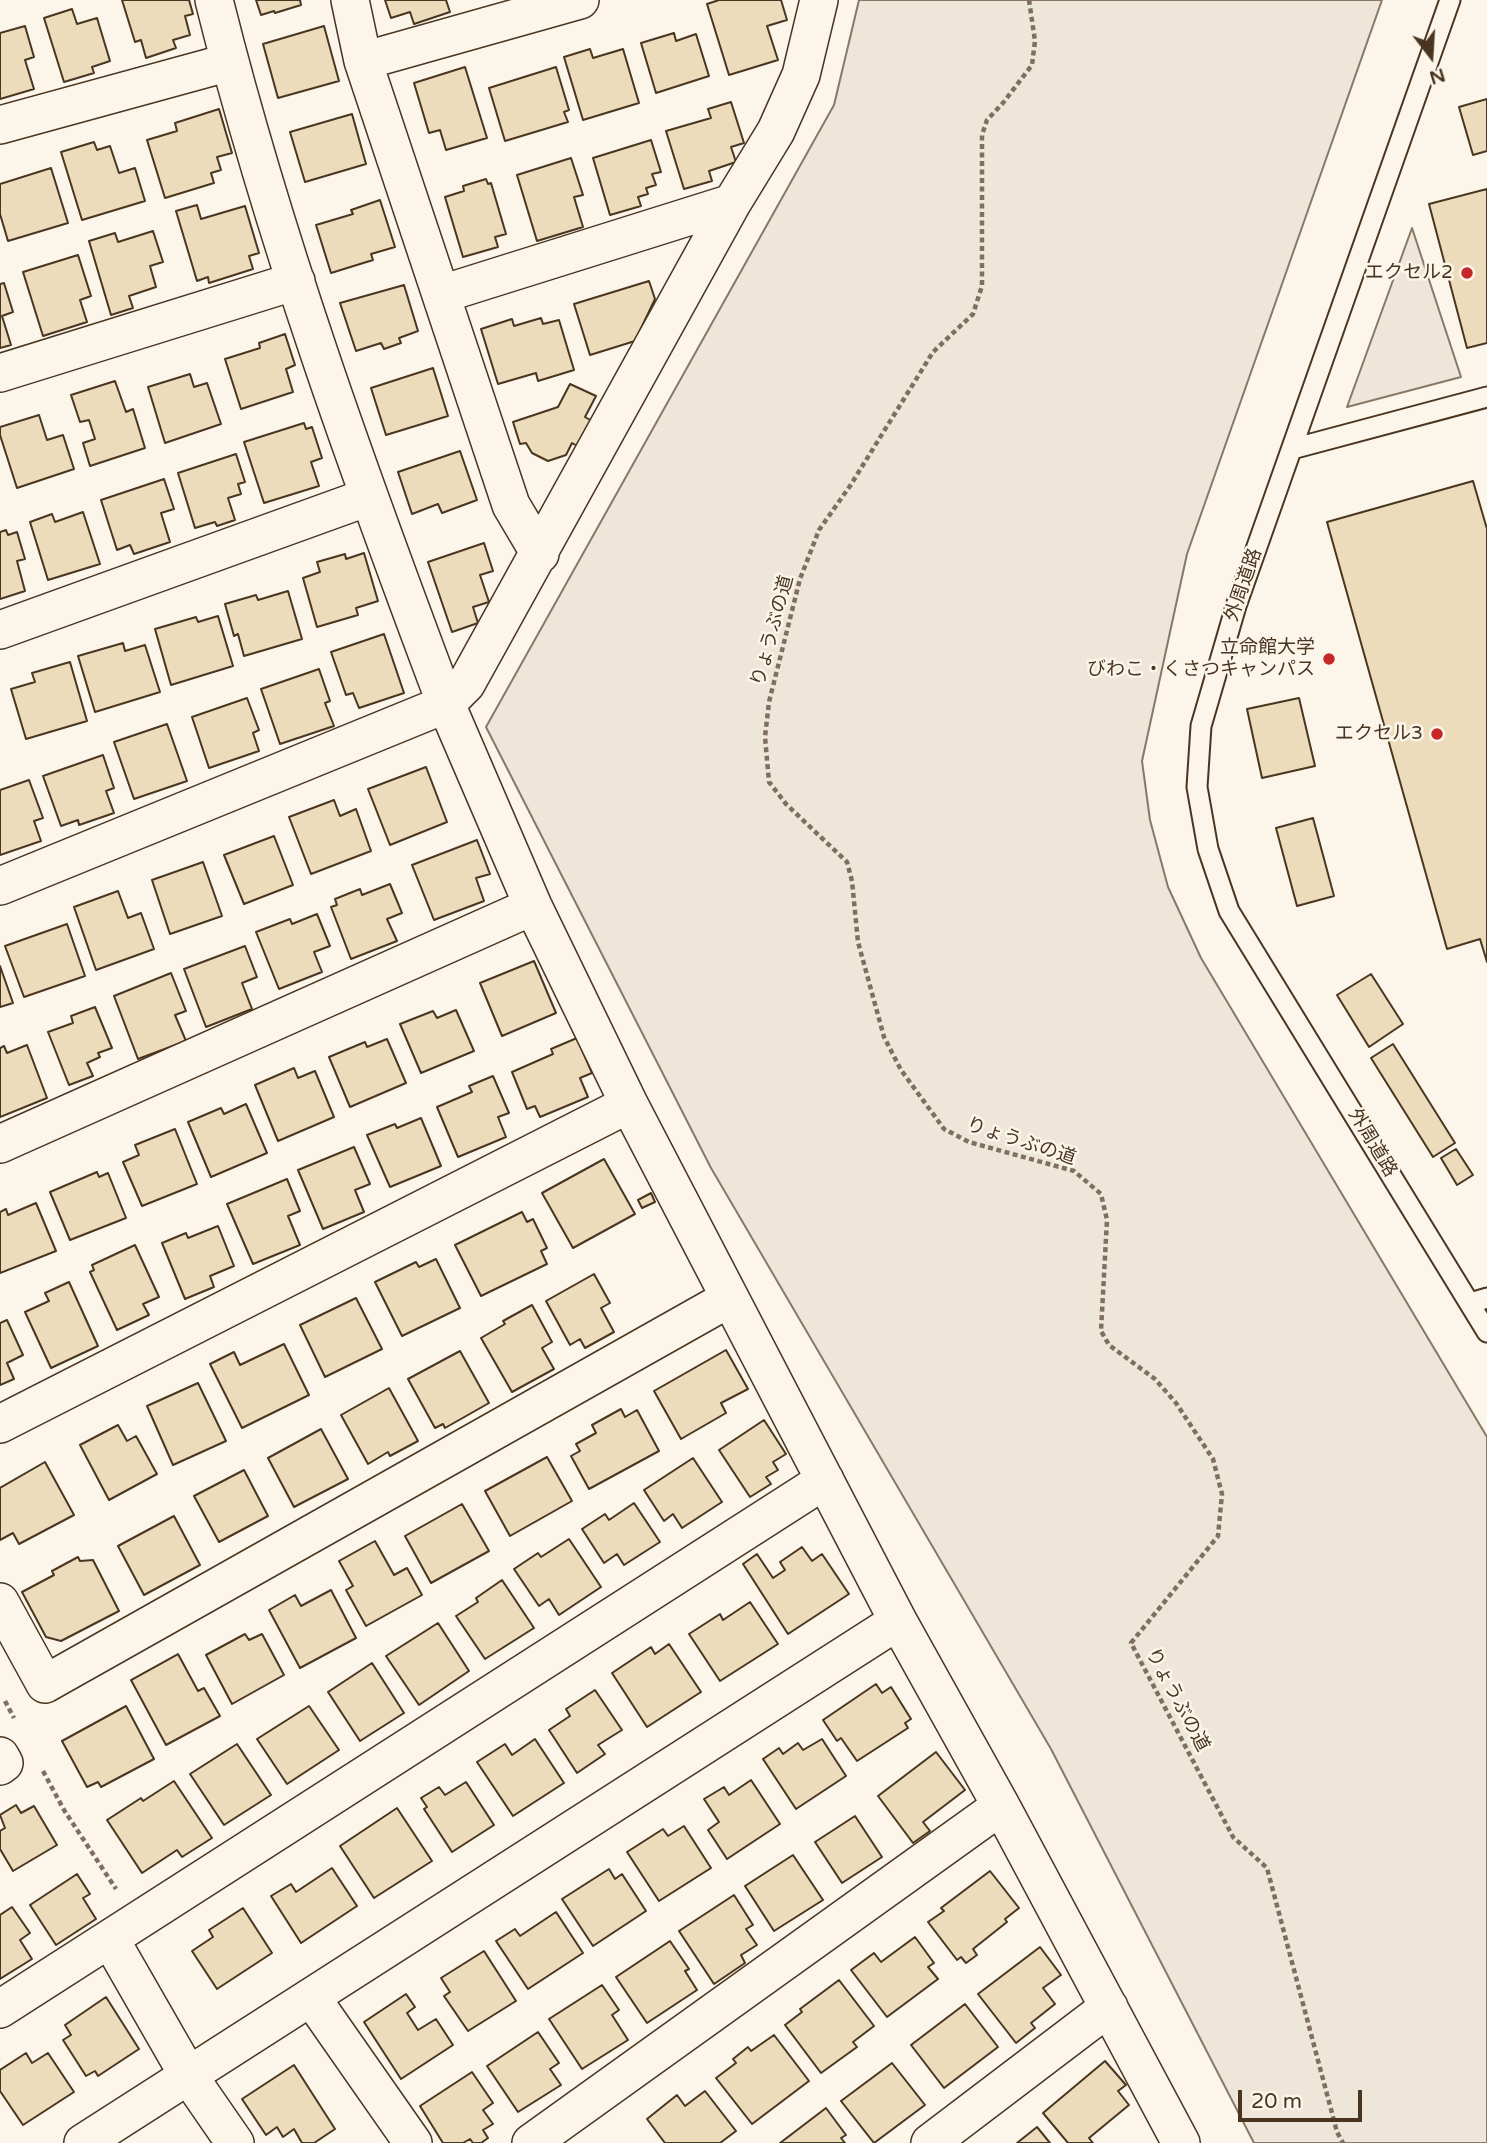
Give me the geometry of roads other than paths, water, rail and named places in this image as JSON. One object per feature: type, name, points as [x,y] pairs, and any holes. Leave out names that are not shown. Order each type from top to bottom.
[{"type":"street","points":[[214,0],[296,281],[368,497],[446,704],[533,906],[629,1104],[898,1620],[1181,2143]]},
{"type":"street","points":[[350,0],[363,61],[512,505],[540,554]]},
{"type":"street","points":[[363,61],[580,0]]},
{"type":"street","points":[[0,886],[446,704],[466,684],[732,203],[776,131],[801,75],[819,0]]},
{"type":"street","points":[[0,125],[230,62]]},
{"type":"street","points":[[442,293],[732,203]]},
{"type":"street","points":[[0,373],[296,281]]},
{"type":"street","points":[[0,630],[368,497]]},
{"type":"street","points":[[0,1144],[533,906]]},
{"type":"street","points":[[0,1424],[629,1104]]},
{"type":"street","points":[[0,1602],[45,1684],[730,1298]]},
{"type":"street","points":[[0,2009],[825,1480]]},
{"type":"street","points":[[83,2143],[898,1620]]},
{"type":"street","points":[[0,1766],[4,1763],[10,1742]]},
{"type":"street","points":[[531,2143],[1001,1806]]},
{"type":"street","points":[[123,1931],[188,2076],[235,2143]]},
{"type":"street","points":[[311,1997],[413,2143]]},
{"type":"street","points":[[930,2143],[1109,2007]]},
{"type":"lane","name":"外周道路","points":[[1450,0],[1236,606],[1202,726],[1197,787],[1208,849],[1229,911],[1478,1301],[1487,1332]]},
{"type":"lane","points":[[1292,449],[1487,397]]},
{"type":"place","name":"エクセル2","points":[[1467,273]]},
{"type":"place","name":"立命館大学 びわこ・くさつキャンパス","points":[[1329,659]]},
{"type":"place","name":"エクセル3","points":[[1437,734]]}]
